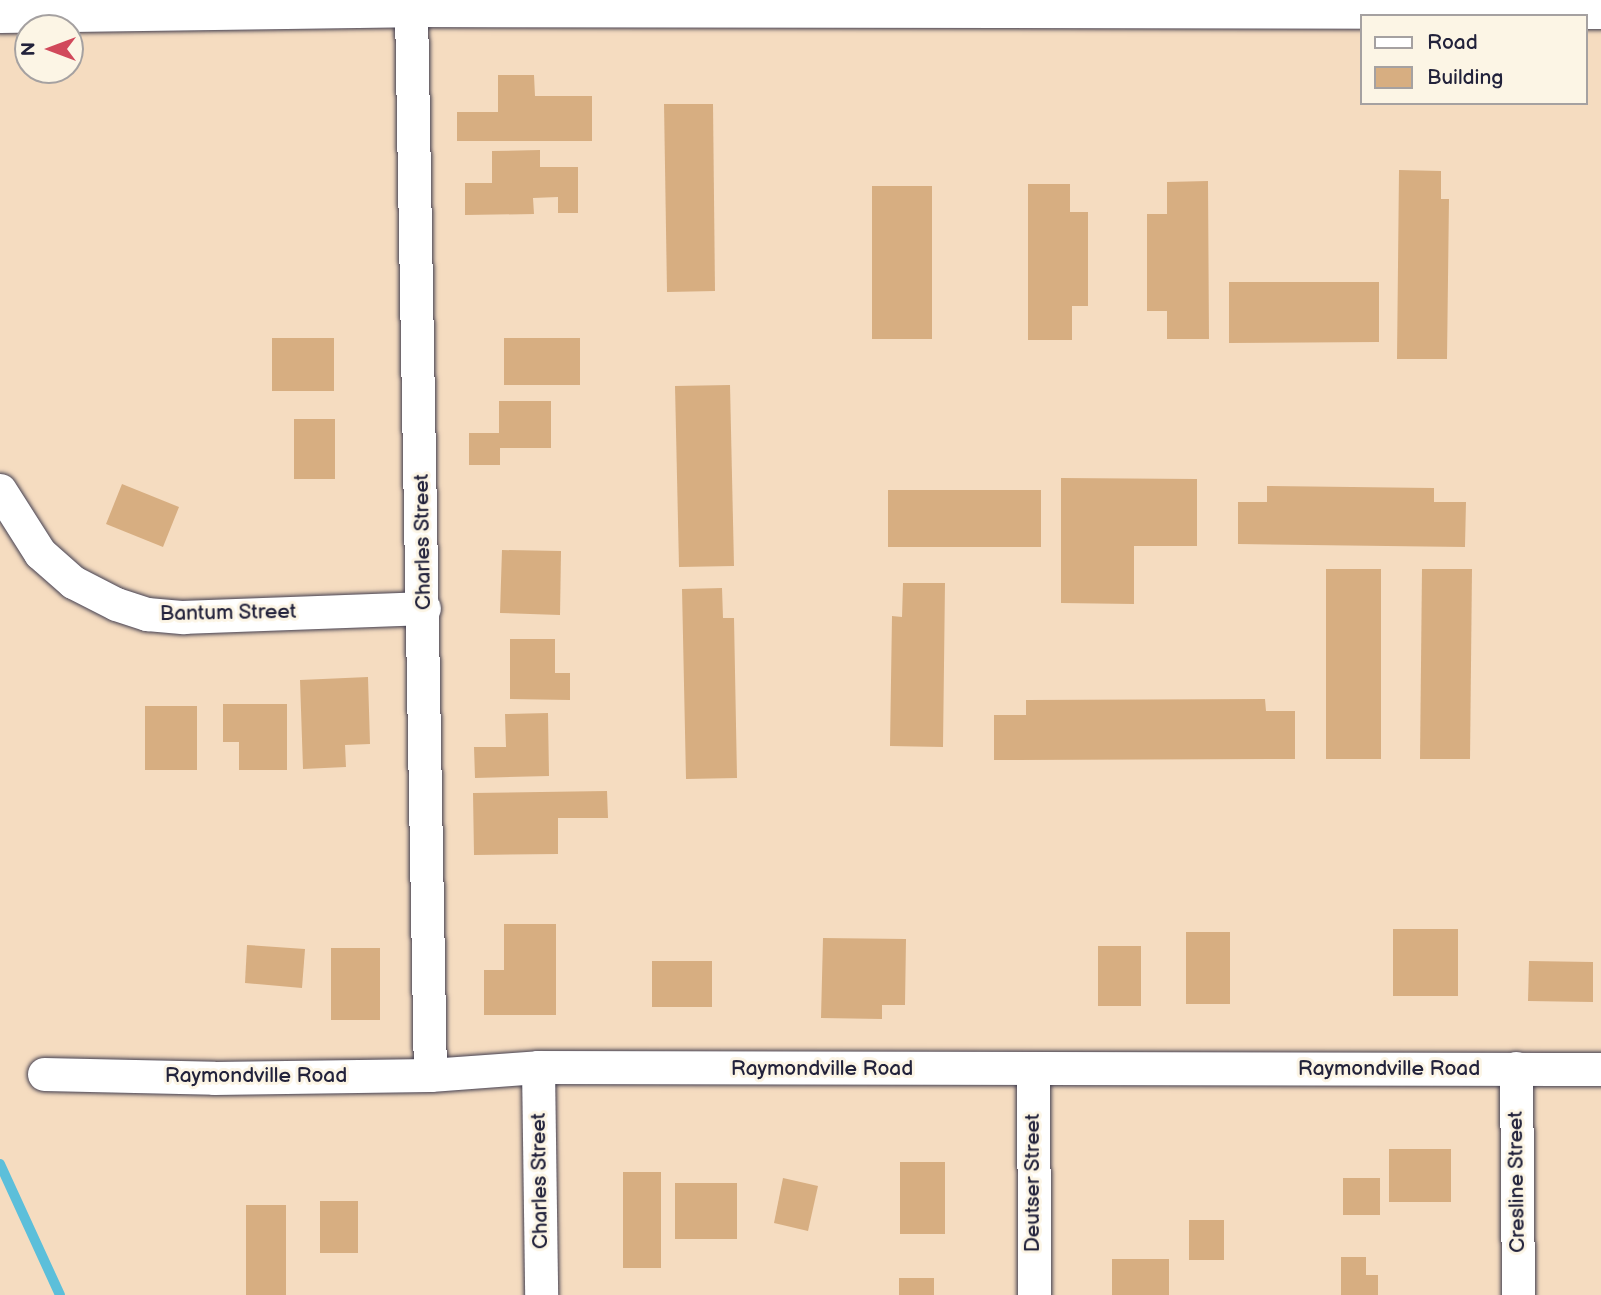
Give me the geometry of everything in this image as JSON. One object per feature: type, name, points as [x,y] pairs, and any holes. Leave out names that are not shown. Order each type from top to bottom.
[{"type":"street","points":[[0,16],[1041,5],[1601,12]]},
{"type":"street","name":"Charles Street","points":[[411,10],[424,608],[430,1075]]},
{"type":"street","name":"Bantum Street","points":[[0,490],[40,553],[73,582],[116,604],[147,614],[184,617],[424,608]]},
{"type":"street","name":"Charles Street","points":[[538,1067],[541,1295]]},
{"type":"street","name":"Raymondville Road","points":[[44,1074],[214,1078],[430,1075],[538,1067],[1033,1071],[1601,1069]]},
{"type":"street","name":"Cresline Street","points":[[1516,1068],[1518,1295]]},
{"type":"street","name":"Deutser Street","points":[[1033,1071],[1034,1295]]},
{"type":"building","points":[[498,75],[534,75],[535,96],[592,96],[592,141],[457,141],[457,112],[498,112]]},
{"type":"building","points":[[664,104],[713,104],[715,291],[667,292]]},
{"type":"building","points":[[540,150],[540,167],[578,167],[578,213],[558,213],[558,197],[533,198],[534,214],[465,215],[465,183],[492,183],[492,151]]},
{"type":"building","points":[[1399,170],[1441,171],[1441,199],[1449,199],[1447,359],[1397,359]]},
{"type":"building","points":[[1208,181],[1209,339],[1167,339],[1167,311],[1147,311],[1147,214],[1167,214],[1167,182]]},
{"type":"building","points":[[1028,184],[1070,184],[1070,212],[1088,212],[1088,306],[1072,306],[1072,340],[1028,340]]},
{"type":"building","points":[[872,186],[932,186],[932,339],[872,339]]},
{"type":"building","points":[[1229,282],[1379,282],[1379,342],[1229,343]]},
{"type":"building","points":[[272,338],[334,338],[334,391],[272,391]]},
{"type":"building","points":[[504,338],[580,338],[580,385],[504,385]]},
{"type":"building","points":[[730,385],[734,566],[679,567],[675,386]]},
{"type":"building","points":[[499,401],[551,401],[551,448],[500,448],[500,465],[469,465],[469,433],[499,433]]},
{"type":"building","points":[[294,419],[335,419],[335,479],[294,479]]},
{"type":"building","points":[[1061,478],[1197,479],[1197,546],[1134,546],[1134,604],[1061,603]]},
{"type":"building","points":[[122,484],[179,507],[163,547],[106,524]]},
{"type":"building","points":[[1267,486],[1434,488],[1434,502],[1466,502],[1465,547],[1238,544],[1238,502],[1267,502]]},
{"type":"building","points":[[888,490],[1041,490],[1041,547],[888,547]]},
{"type":"building","points":[[502,550],[561,551],[560,615],[500,613]]},
{"type":"building","points":[[1326,569],[1381,569],[1381,759],[1326,759]]},
{"type":"building","points":[[1422,569],[1472,569],[1470,759],[1420,759]]},
{"type":"building","points":[[903,583],[945,583],[943,747],[890,746],[892,616],[902,617]]},
{"type":"building","points":[[722,588],[723,618],[734,618],[737,778],[686,779],[682,589]]},
{"type":"building","points":[[510,639],[555,639],[555,673],[570,673],[570,700],[510,699]]},
{"type":"building","points":[[368,677],[370,744],[345,745],[346,767],[303,769],[300,680]]},
{"type":"building","points":[[1265,699],[1266,711],[1295,711],[1295,759],[994,760],[994,715],[1026,715],[1026,700]]},
{"type":"building","points":[[223,704],[287,704],[287,770],[239,770],[239,742],[223,742]]},
{"type":"building","points":[[145,706],[197,706],[197,770],[145,770]]},
{"type":"building","points":[[548,713],[549,776],[475,778],[474,747],[506,747],[505,714]]},
{"type":"building","points":[[607,791],[608,818],[558,818],[558,854],[474,855],[473,793]]},
{"type":"building","points":[[504,924],[556,924],[556,1015],[484,1015],[484,970],[504,970]]},
{"type":"building","points":[[1393,929],[1458,929],[1458,996],[1393,996]]},
{"type":"building","points":[[1186,932],[1230,932],[1230,1004],[1186,1004]]},
{"type":"building","points":[[823,938],[906,939],[905,1005],[882,1005],[882,1019],[821,1018]]},
{"type":"building","points":[[247,945],[305,949],[302,988],[245,983]]},
{"type":"building","points":[[1098,946],[1141,946],[1141,1006],[1098,1006]]},
{"type":"building","points":[[331,948],[380,948],[380,1020],[331,1020]]},
{"type":"building","points":[[652,961],[712,961],[712,1007],[652,1007]]},
{"type":"building","points":[[1529,961],[1593,962],[1593,1002],[1528,1001]]},
{"type":"building","points":[[1389,1149],[1451,1149],[1451,1202],[1389,1202]]},
{"type":"building","points":[[900,1162],[945,1162],[945,1234],[900,1234]]},
{"type":"building","points":[[623,1172],[661,1172],[661,1268],[623,1268]]},
{"type":"building","points":[[783,1178],[818,1186],[808,1231],[774,1223]]},
{"type":"building","points":[[1343,1178],[1380,1178],[1380,1215],[1343,1215]]},
{"type":"building","points":[[675,1183],[737,1183],[737,1239],[675,1239]]},
{"type":"building","points":[[320,1201],[358,1201],[358,1253],[320,1253]]},
{"type":"building","points":[[246,1205],[286,1205],[286,1295],[246,1295]]},
{"type":"building","points":[[1189,1220],[1224,1220],[1224,1260],[1189,1260]]},
{"type":"building","points":[[1341,1257],[1366,1257],[1366,1275],[1378,1275],[1378,1295],[1341,1295]]},
{"type":"building","points":[[1112,1259],[1169,1259],[1169,1295],[1112,1295]]},
{"type":"building","points":[[899,1278],[934,1278],[934,1295],[899,1295]]},
{"type":"waterway","points":[[0,1164],[60,1295]]}]
